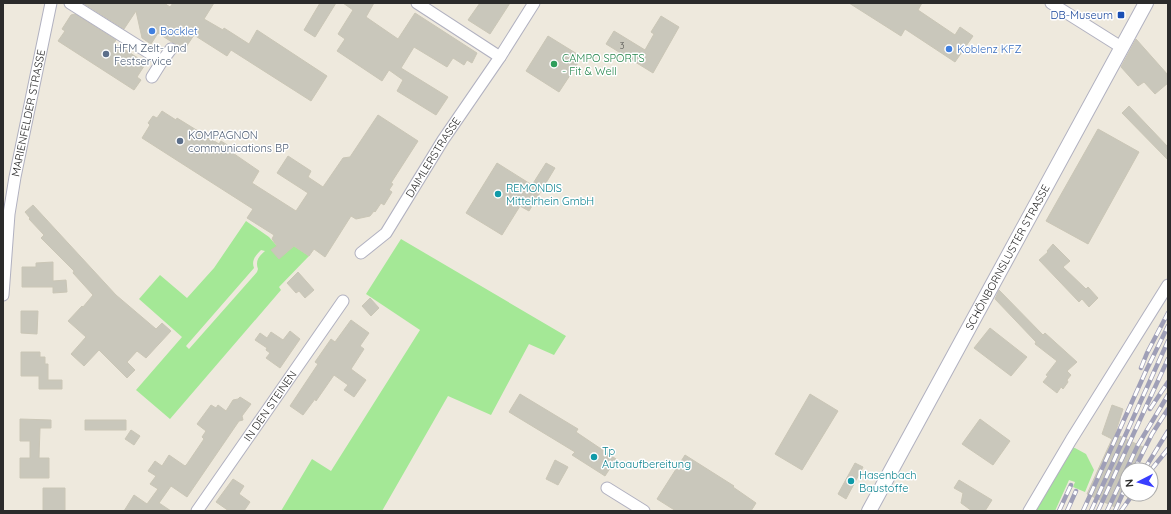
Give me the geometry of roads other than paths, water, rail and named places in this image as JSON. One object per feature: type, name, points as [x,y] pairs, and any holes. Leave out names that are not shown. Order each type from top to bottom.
[{"type":"street","name":"MARIENFELDER STRASSE","points":[[3,295],[9,214],[15,177],[51,3]]},
{"type":"street","points":[[70,3],[162,61]]},
{"type":"street","points":[[417,3],[500,57]]},
{"type":"street","name":"DAIMLERSTRASSE","points":[[361,253],[386,233],[443,140],[500,57],[534,3]]},
{"type":"street","points":[[1051,3],[1121,47]]},
{"type":"street","name":"SCHÖNBORNSLUSTER STRASSE","points":[[869,511],[1146,3]]},
{"type":"street","points":[[152,77],[171,48]]},
{"type":"street","points":[[1029,511],[1071,440],[1168,285]]},
{"type":"street","name":"IN DEN STEINEN","points":[[197,511],[344,301]]},
{"type":"street","points":[[607,488],[644,511]]},
{"type":"railway","points":[[1141,368],[1147,353],[1168,313]]},
{"type":"railway","points":[[1083,511],[1145,373],[1168,326]]},
{"type":"railway","points":[[1091,511],[1168,341]]},
{"type":"railway","points":[[1098,511],[1168,359]]},
{"type":"railway","points":[[1150,409],[1168,382]]},
{"type":"railway","points":[[1107,511],[1138,445],[1168,395]]},
{"type":"railway","points":[[1138,462],[1152,434],[1168,409]]},
{"type":"railway","points":[[1149,462],[1168,431]]},
{"type":"railway","points":[[1157,462],[1168,449]]},
{"type":"railway","points":[[1059,511],[1071,485]]},
{"type":"railway","points":[[1067,511],[1076,491]]},
{"type":"railway","points":[[1115,511],[1119,502]]},
{"type":"railway","points":[[1121,511],[1127,502]]},
{"type":"place","name":"DB-Museum","points":[[1121,15]]},
{"type":"place","name":"Bocklet","points":[[152,31]]},
{"type":"place","name":"Koblenz KFZ","points":[[949,49]]},
{"type":"place","name":"HFM Zelt- und Festservice","points":[[106,54]]},
{"type":"place","name":"CAMPO SPORTS - Fit & Well","points":[[554,64]]},
{"type":"place","name":"KOMPAGNON communications BP","points":[[180,141]]},
{"type":"place","name":"REMONDIS Mittelrhein GmbH","points":[[498,194]]},
{"type":"place","name":"Tp Autoaufbereitung","points":[[594,457]]},
{"type":"place","name":"Hasenbach Baustoffe","points":[[851,481]]}]
